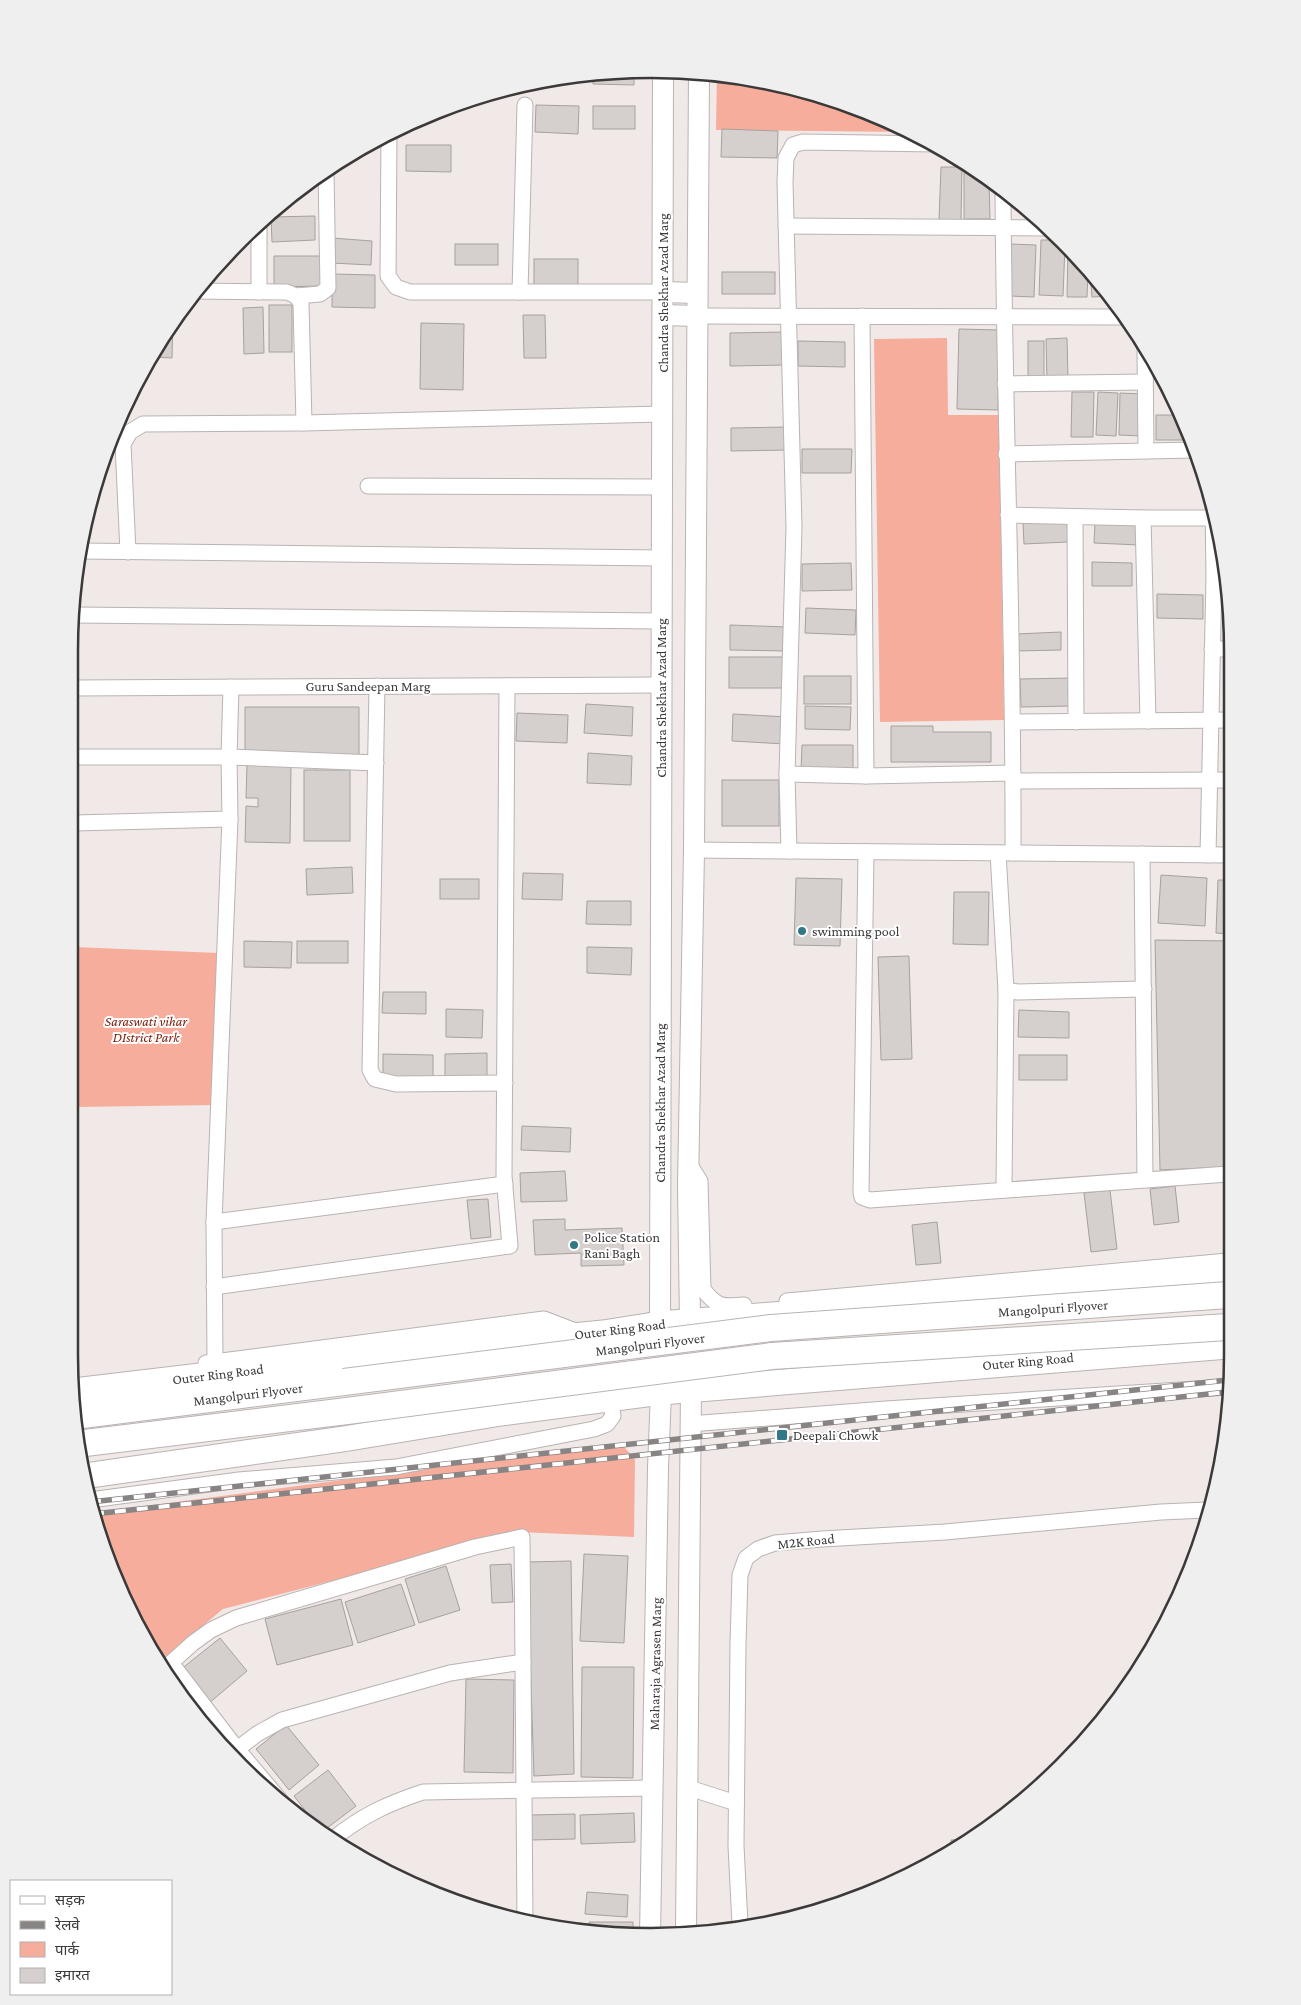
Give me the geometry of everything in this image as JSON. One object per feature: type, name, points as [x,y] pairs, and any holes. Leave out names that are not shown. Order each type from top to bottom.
[{"type":"highway","name":"Mangolpuri Flyover","points":[[81,1415],[771,1328],[1224,1295]]},
{"type":"highway","name":"Mangolpuri Flyover","points":[[85,1443],[772,1356],[1224,1326]]},
{"type":"main road","name":"Outer Ring Road","points":[[79,1390],[660,1324],[1224,1278]]},
{"type":"main road","points":[[1028,1293],[1033,1361]]},
{"type":"main road","points":[[492,1344],[481,1356],[476,1371],[477,1386],[486,1402],[501,1414]]},
{"type":"main road","name":"Outer Ring Road","points":[[91,1475],[344,1439],[501,1414],[691,1388],[1224,1346]]},
{"type":"street","name":"Chandra Shekhar Azad Marg","points":[[660,1324],[664,78]]},
{"type":"street","name":"Chandra Shekhar Azad Marg","points":[[690,1322],[688,1162],[694,850],[699,80]]},
{"type":"street","points":[[520,292],[525,104]]},
{"type":"street","points":[[389,141],[388,276],[396,287],[410,292],[697,293]]},
{"type":"street","points":[[789,851],[787,774],[794,528],[786,158],[793,145],[803,142],[917,144]]},
{"type":"street","points":[[204,292],[287,292],[296,296],[320,294],[328,288],[326,178]]},
{"type":"street","points":[[1003,199],[1013,777],[1006,853],[1004,1190]]},
{"type":"street","points":[[786,226],[1037,228]]},
{"type":"street","points":[[259,232],[259,292]]},
{"type":"street","points":[[296,296],[301,303],[304,423]]},
{"type":"street","points":[[662,315],[1116,317]]},
{"type":"street","points":[[862,316],[866,776]]},
{"type":"street","points":[[1145,361],[1146,451]]},
{"type":"street","points":[[1005,384],[1145,382]]},
{"type":"street","points":[[128,552],[123,444],[130,432],[142,424],[304,423],[662,414]]},
{"type":"street","points":[[1006,454],[1187,450]]},
{"type":"street","points":[[368,486],[662,486]]},
{"type":"street","points":[[1008,515],[1143,518],[1206,511]]},
{"type":"street","points":[[1075,517],[1076,722]]},
{"type":"street","points":[[1143,518],[1148,721]]},
{"type":"street","points":[[1208,855],[1213,543]]},
{"type":"street","points":[[87,551],[662,558]]},
{"type":"street","points":[[79,615],[662,621]]},
{"type":"street","points":[[1212,649],[1224,649]]},
{"type":"street","points":[[377,686],[370,1070],[375,1079],[396,1084],[505,1083]]},
{"type":"street","points":[[214,1287],[510,1246],[505,1184],[507,686]]},
{"type":"street","name":"Guru Sandeepan Marg","points":[[78,688],[661,686]]},
{"type":"street","points":[[215,1361],[214,1222],[230,820],[231,687]]},
{"type":"street","points":[[1012,722],[1224,720]]},
{"type":"street","points":[[78,757],[229,757],[376,763]]},
{"type":"street","points":[[787,774],[1224,780]]},
{"type":"street","points":[[78,823],[230,820]]},
{"type":"street","points":[[694,850],[1224,855]]},
{"type":"street","points":[[866,852],[862,1197],[870,1200],[1224,1174]]},
{"type":"street","points":[[1142,854],[1145,1180]]},
{"type":"street","points":[[1006,990],[1018,992],[1144,990]]},
{"type":"street","points":[[688,1162],[700,1182],[703,1289],[712,1302],[726,1307],[1224,1262]]},
{"type":"street","points":[[214,1222],[505,1184]]},
{"type":"street","points":[[660,1190],[688,1192]]},
{"type":"street","points":[[79,1380],[544,1319],[583,1334]]},
{"type":"street","points":[[689,1424],[1222,1387]]},
{"type":"street","points":[[686,1926],[689,1424],[691,1388]]},
{"type":"street","name":"Maharaja Agrasen Marg","points":[[650,1928],[661,1392]]},
{"type":"street","points":[[96,1499],[239,1480],[396,1468],[594,1429],[607,1424],[613,1416],[610,1399]]},
{"type":"street","name":"M2K Road","points":[[740,1920],[736,1803],[740,1575],[746,1558],[758,1549],[775,1543],[945,1532],[1161,1512],[1202,1510]]},
{"type":"street","points":[[169,1666],[193,1643],[211,1630],[236,1618],[476,1547],[522,1537],[524,1790],[522,1912]]},
{"type":"street","points":[[656,1603],[688,1603]]},
{"type":"street","points":[[237,1749],[256,1734],[282,1720],[450,1673],[523,1662]]},
{"type":"street","points":[[180,1682],[250,1765]]},
{"type":"street","points":[[338,1835],[357,1820],[392,1802],[423,1792],[653,1788]]},
{"type":"street","points":[[686,1788],[736,1803]]},
{"type":"green space","points":[[717,81],[799,97],[835,108],[893,132],[716,130]]},
{"type":"green space","points":[[947,338],[948,415],[999,415],[1004,720],[880,722],[874,339]]},
{"type":"green space","name":"Saraswati vihar DIstrict Park","points":[[78,947],[218,953],[219,1105],[78,1107]]},
{"type":"green space","points":[[621,1443],[635,1460],[634,1537],[520,1532],[223,1609],[164,1658],[154,1641],[121,1574],[100,1512]]},
{"type":"building","points":[[634,78],[634,85],[593,84],[593,81]]},
{"type":"building","points":[[536,105],[579,106],[578,134],[535,132]]},
{"type":"building","points":[[593,106],[635,106],[635,129],[593,129]]},
{"type":"building","points":[[722,129],[778,131],[777,158],[721,157]]},
{"type":"building","points":[[406,145],[451,145],[451,172],[406,171]]},
{"type":"building","points":[[941,167],[958,167],[962,170],[961,220],[939,220]]},
{"type":"building","points":[[964,171],[989,189],[990,219],[964,219]]},
{"type":"building","points":[[315,216],[315,240],[272,242],[271,222],[277,217]]},
{"type":"building","points":[[332,238],[372,241],[371,265],[331,263]]},
{"type":"building","points":[[1041,240],[1050,240],[1065,255],[1063,296],[1039,295]]},
{"type":"building","points":[[455,244],[498,244],[498,265],[455,265]]},
{"type":"building","points":[[1011,244],[1036,245],[1034,297],[1009,296]]},
{"type":"building","points":[[274,256],[322,256],[322,286],[274,287]]},
{"type":"building","points":[[1068,258],[1088,281],[1087,297],[1067,297]]},
{"type":"building","points":[[534,259],[578,259],[578,285],[534,285]]},
{"type":"building","points":[[722,272],[775,272],[775,294],[722,294]]},
{"type":"building","points":[[332,274],[375,275],[375,308],[332,307]]},
{"type":"building","points":[[1091,285],[1101,297],[1092,297]]},
{"type":"building","points":[[269,305],[292,305],[292,352],[269,352]]},
{"type":"building","points":[[263,307],[264,353],[244,354],[243,308]]},
{"type":"building","points":[[523,315],[545,315],[546,358],[524,358]]},
{"type":"building","points":[[421,323],[464,324],[463,390],[420,389]]},
{"type":"building","points":[[959,329],[999,330],[998,410],[957,409]]},
{"type":"building","points":[[786,332],[787,365],[730,366],[730,333]]},
{"type":"building","points":[[173,334],[172,358],[158,357]]},
{"type":"building","points":[[1067,338],[1068,379],[1047,380],[1046,339]]},
{"type":"building","points":[[798,341],[845,342],[845,367],[798,366]]},
{"type":"building","points":[[1028,341],[1044,341],[1044,378],[1028,378]]},
{"type":"building","points":[[1072,392],[1094,392],[1093,437],[1071,437]]},
{"type":"building","points":[[1098,392],[1118,393],[1116,436],[1096,435]]},
{"type":"building","points":[[1120,393],[1143,394],[1142,436],[1119,435]]},
{"type":"building","points":[[1156,415],[1172,415],[1183,440],[1156,440]]},
{"type":"building","points":[[787,427],[787,450],[731,451],[731,428]]},
{"type":"building","points":[[802,449],[852,449],[851,473],[802,473]]},
{"type":"building","points":[[1067,521],[1068,542],[1024,544],[1023,523]]},
{"type":"building","points":[[1095,523],[1140,526],[1139,545],[1094,543]]},
{"type":"building","points":[[1092,562],[1132,563],[1132,586],[1092,586]]},
{"type":"building","points":[[851,563],[852,590],[802,591],[802,564]]},
{"type":"building","points":[[1157,594],[1203,595],[1203,619],[1157,618]]},
{"type":"building","points":[[806,608],[856,610],[855,635],[805,633]]},
{"type":"building","points":[[730,625],[788,627],[787,651],[730,650]]},
{"type":"building","points":[[1061,632],[1061,650],[1017,651],[1016,634]]},
{"type":"building","points":[[729,657],[785,657],[785,688],[729,688]]},
{"type":"building","points":[[804,676],[851,676],[851,704],[804,704]]},
{"type":"building","points":[[1071,678],[1072,706],[1021,707],[1020,679]]},
{"type":"building","points":[[586,704],[633,707],[632,736],[584,733]]},
{"type":"building","points":[[805,706],[851,707],[850,730],[805,729]]},
{"type":"building","points":[[245,707],[359,707],[359,756],[245,755]]},
{"type":"building","points":[[517,713],[568,715],[567,743],[516,741]]},
{"type":"building","points":[[733,714],[787,717],[785,744],[732,741]]},
{"type":"building","points":[[891,726],[933,726],[933,732],[991,732],[991,762],[891,762]]},
{"type":"building","points":[[802,745],[853,745],[853,772],[801,772]]},
{"type":"building","points":[[588,753],[632,756],[631,785],[587,783]]},
{"type":"building","points":[[247,764],[291,765],[290,843],[245,842],[246,806],[258,807],[258,798],[246,798]]},
{"type":"building","points":[[304,770],[350,770],[350,841],[304,841]]},
{"type":"building","points":[[722,780],[779,780],[779,826],[722,826]]},
{"type":"building","points":[[352,867],[353,893],[307,895],[306,869]]},
{"type":"building","points":[[523,873],[563,874],[562,900],[522,899]]},
{"type":"building","points":[[1161,875],[1207,878],[1205,926],[1158,923]]},
{"type":"building","points":[[796,878],[842,879],[840,946],[794,945]]},
{"type":"building","points":[[440,879],[479,879],[479,899],[440,899]]},
{"type":"building","points":[[1218,880],[1224,880],[1224,934],[1216,933]]},
{"type":"building","points":[[954,892],[989,892],[988,945],[953,944]]},
{"type":"building","points":[[587,901],[631,901],[631,925],[586,924]]},
{"type":"building","points":[[1155,940],[1224,941],[1224,1167],[1160,1170]]},
{"type":"building","points":[[244,941],[292,942],[291,968],[244,967]]},
{"type":"building","points":[[297,941],[348,941],[348,963],[297,963]]},
{"type":"building","points":[[587,947],[632,948],[631,975],[587,973]]},
{"type":"building","points":[[909,956],[912,1059],[881,1060],[878,957]]},
{"type":"building","points":[[383,992],[426,992],[426,1014],[382,1013]]},
{"type":"building","points":[[446,1009],[483,1010],[482,1038],[446,1037]]},
{"type":"building","points":[[1019,1010],[1069,1012],[1069,1038],[1018,1037]]},
{"type":"building","points":[[487,1053],[487,1078],[445,1079],[445,1054]]},
{"type":"building","points":[[383,1054],[433,1055],[433,1080],[383,1080]]},
{"type":"building","points":[[1019,1055],[1067,1055],[1067,1080],[1019,1080]]},
{"type":"building","points":[[522,1126],[571,1128],[570,1152],[521,1150]]},
{"type":"building","points":[[565,1171],[567,1201],[521,1202],[520,1173]]},
{"type":"building","points":[[1175,1186],[1179,1222],[1154,1225],[1150,1189]]},
{"type":"building","points":[[1110,1190],[1117,1249],[1091,1252],[1084,1193]]},
{"type":"building","points":[[488,1199],[491,1237],[471,1239],[467,1200]]},
{"type":"building","points":[[565,1219],[565,1230],[622,1228],[624,1265],[581,1266],[581,1253],[535,1255],[533,1220]]},
{"type":"building","points":[[937,1222],[941,1263],[916,1265],[912,1225]]},
{"type":"building","points":[[584,1554],[628,1556],[624,1643],[580,1641]]},
{"type":"building","points":[[571,1561],[574,1774],[534,1776],[527,1562]]},
{"type":"building","points":[[511,1564],[513,1602],[492,1603],[490,1565]]},
{"type":"building","points":[[446,1566],[460,1610],[419,1623],[405,1579]]},
{"type":"building","points":[[401,1584],[415,1625],[358,1643],[345,1602]]},
{"type":"building","points":[[341,1599],[353,1645],[277,1665],[265,1619]]},
{"type":"building","points":[[220,1638],[247,1671],[208,1704],[180,1670]]},
{"type":"building","points":[[582,1667],[634,1667],[633,1778],[581,1777]]},
{"type":"building","points":[[466,1679],[514,1680],[513,1773],[464,1772]]},
{"type":"building","points":[[286,1725],[319,1765],[289,1790],[256,1749]]},
{"type":"building","points":[[328,1770],[356,1806],[328,1828],[307,1813],[294,1796]]},
{"type":"building","points":[[634,1813],[635,1842],[581,1844],[580,1815]]},
{"type":"building","points":[[575,1814],[575,1839],[531,1840],[531,1815]]},
{"type":"building","points":[[587,1892],[628,1895],[627,1917],[585,1914]]},
{"type":"building","points":[[589,1922],[633,1922],[633,1927],[613,1926],[589,1924]]},
{"type":"railway","points":[[97,1501],[1223,1381]]},
{"type":"railway","points":[[100,1513],[1222,1393]]},
{"type":"place","name":"swimming pool","points":[[802,931]]},
{"type":"place","name":"Police Station Rani Bagh","points":[[574,1245]]},
{"type":"place","name":"Deepali Chowk","points":[[782,1435]]}]
